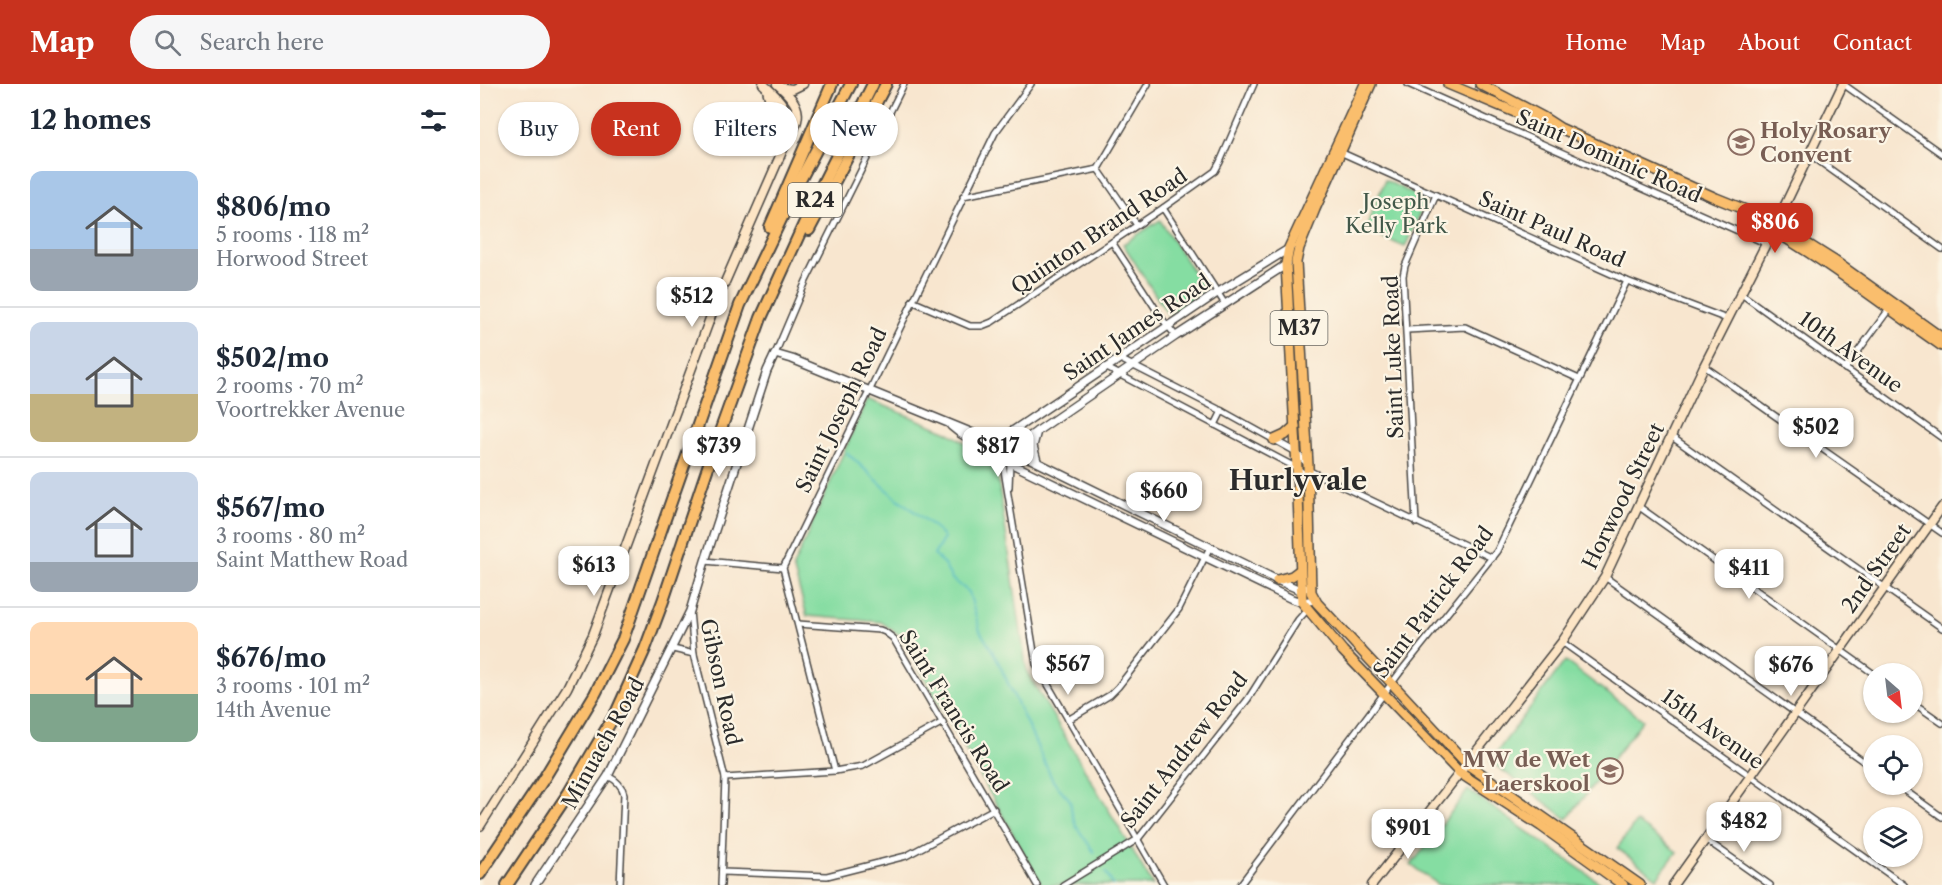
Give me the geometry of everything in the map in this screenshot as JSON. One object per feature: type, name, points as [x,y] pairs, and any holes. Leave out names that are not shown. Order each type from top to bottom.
[{"type":"highway","points":[[740,305],[753,266],[832,84]]},
{"type":"highway","name":"R24","points":[[480,874],[543,780],[595,694],[623,639],[740,305],[796,188],[850,84]]},
{"type":"highway","name":"R24","points":[[507,885],[568,794],[617,711],[663,602],[761,318],[819,191],[873,84]]},
{"type":"highway","points":[[761,318],[886,84]]},
{"type":"main road","points":[[778,84],[793,89],[804,84]]},
{"type":"main road","points":[[778,84],[794,102]]},
{"type":"main road","name":"M37","points":[[1366,84],[1294,248],[1286,276],[1305,570],[1315,600],[1467,764],[1640,885]]},
{"type":"main road","points":[[1448,84],[1540,123],[1560,128],[1774,226],[1942,338]]},
{"type":"main road","points":[[1480,84],[1544,117],[1560,128]]},
{"type":"main road","name":"Horwood Street","points":[[1372,885],[1562,642],[1605,578],[1704,366],[1843,84]]},
{"type":"main road","points":[[764,85],[770,102]]},
{"type":"main road","points":[[764,85],[781,102]]},
{"type":"main road","points":[[480,826],[567,688],[593,635],[715,305],[780,156]]},
{"type":"main road","name":"M37","points":[[1291,263],[1308,471],[1305,570],[1300,590],[1304,606]]},
{"type":"main road","points":[[1891,306],[1942,346]]},
{"type":"main road","points":[[1274,440],[1285,435],[1295,426]]},
{"type":"main road","name":"2nd Street","points":[[1673,885],[1942,507]]},
{"type":"main road","points":[[1277,580],[1305,570],[1332,618]]},
{"type":"main road","points":[[1304,606],[1343,651],[1460,773],[1541,826],[1623,885]]},
{"type":"street","points":[[904,84],[806,281],[775,354],[1002,445],[1300,590],[1311,587]]},
{"type":"street","name":"Saint Joseph Road","points":[[783,568],[995,133],[1003,119],[1031,84]]},
{"type":"street","points":[[963,196],[1098,169],[1148,84]]},
{"type":"street","name":"Quinton Brand Road","points":[[912,301],[970,326],[987,324],[1215,171],[1254,84]]},
{"type":"street","name":"Saint Dominic Road","points":[[1408,84],[1765,243]]},
{"type":"street","points":[[1843,84],[1942,154]]},
{"type":"street","name":"Saint Paul Road","points":[[1337,151],[1627,281],[1727,319]]},
{"type":"street","points":[[1809,154],[1942,249]]},
{"type":"street","points":[[1098,169],[1137,225]]},
{"type":"street","name":"Saint Luke Road","points":[[1416,523],[1403,273],[1436,195]]},
{"type":"street","points":[[1163,208],[1225,304]]},
{"type":"street","points":[[1112,242],[1176,336]]},
{"type":"street","name":"Saint James Road","points":[[1002,445],[1008,434],[1118,358],[1217,292],[1294,248]]},
{"type":"street","name":"Saint James Road","points":[[1012,450],[1176,336],[1291,263]]},
{"type":"street","name":"Saint Patrick Road","points":[[1240,885],[1401,671],[1502,543],[1627,281]]},
{"type":"street","name":"10th Avenue","points":[[1740,293],[1942,438]]},
{"type":"street","points":[[1845,369],[1891,306]]},
{"type":"street","points":[[1407,330],[1465,327],[1579,379]]},
{"type":"street","name":"Gibson Road","points":[[721,885],[725,778],[694,654],[690,612],[767,371],[775,354]]},
{"type":"street","points":[[1118,358],[1296,452],[1308,471]]},
{"type":"street","points":[[1704,366],[1942,533]]},
{"type":"street","points":[[1105,367],[1297,468],[1308,471],[1492,558]]},
{"type":"street","points":[[1215,425],[1222,411]]},
{"type":"street","points":[[946,423],[1010,463],[1304,606],[1315,600]]},
{"type":"street","points":[[1037,431],[1033,446],[1037,461]]},
{"type":"street","points":[[990,440],[1008,434]]},
{"type":"street","points":[[1672,437],[1942,628]]},
{"type":"street","points":[[1002,445],[1002,458],[1034,656],[1040,673],[1164,885]]},
{"type":"street","points":[[1008,494],[1012,450]]},
{"type":"street","points":[[1638,506],[1863,666]]},
{"type":"street","points":[[1068,720],[1110,695],[1118,687],[1179,609],[1210,547]]},
{"type":"street","points":[[705,561],[783,568],[835,771]]},
{"type":"street","points":[[1605,578],[1863,760]]},
{"type":"street","name":"Saint Andrew Road","points":[[1063,885],[1138,839],[1248,699],[1298,620],[1304,606]]},
{"type":"street","name":"Minuach Road","points":[[535,885],[608,776],[690,612]]},
{"type":"street","name":"Saint Francis Road","points":[[798,624],[880,630],[890,634],[1037,885]]},
{"type":"street","name":"15th Avenue","points":[[1562,642],[1904,885]]},
{"type":"street","points":[[673,649],[694,654]]},
{"type":"street","points":[[1923,710],[1942,723]]},
{"type":"street","points":[[725,778],[835,771],[859,767],[872,763],[943,722]]},
{"type":"street","points":[[608,776],[615,779],[623,788],[624,794],[620,885]]},
{"type":"street","points":[[1911,795],[1942,817]]},
{"type":"street","points":[[722,872],[817,876],[838,873],[906,856],[994,809]]},
{"type":"street","points":[[1705,839],[1770,885]]},
{"type":"green space","name":"Joseph Kelly Park","points":[[1385,180],[1426,200],[1405,247],[1365,230]]},
{"type":"green space","points":[[1160,220],[1205,290],[1168,315],[1123,244]]},
{"type":"green space","points":[[867,399],[948,432],[975,449],[997,473],[1027,672],[1153,885],[1042,885],[901,636],[881,622],[807,616],[793,567]]},
{"type":"green space","points":[[1565,661],[1643,720],[1567,819],[1490,761]]},
{"type":"green space","points":[[1468,790],[1603,885],[1439,885],[1411,865]]},
{"type":"green space","points":[[1636,822],[1677,852],[1657,878],[1617,848]]},
{"type":"waterway","points":[[847,453],[944,538],[934,555],[943,563],[952,579],[969,592],[980,631],[996,657],[1053,781],[1070,800],[1076,826],[1094,852]]},
{"type":"waterway","points":[[1106,873],[1113,885]]},
{"type":"place","name":"Holy Rosary Convent","points":[[1741,142]]},
{"type":"place","name":"MW de Wet Laerskool","points":[[1610,771]]},
{"type":"district","name":"Hurlyvale","points":[[1298,480]]}]
